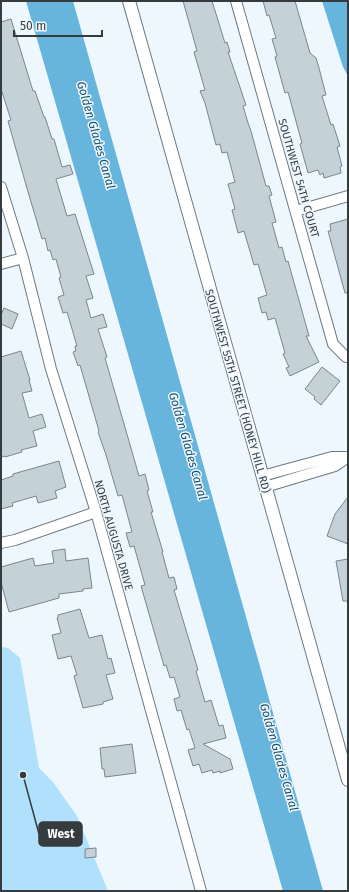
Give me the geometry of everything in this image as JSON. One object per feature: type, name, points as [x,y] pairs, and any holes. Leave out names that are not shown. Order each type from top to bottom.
[{"type":"street","name":"SOUTHWEST 55TH STREET (HONEY HILL RD)","points":[[129,1],[348,780]]},
{"type":"street","name":"SOUTHWEST 54TH COURT","points":[[236,1],[333,344],[347,357]]},
{"type":"street","name":"NORTH AUGUSTA DRIVE","points":[[1,187],[23,258],[51,368],[96,512],[201,891]]},
{"type":"street","points":[[296,211],[348,196]]},
{"type":"street","points":[[1,264],[23,258]]},
{"type":"street","points":[[332,457],[348,457],[335,466],[263,482],[332,457]]},
{"type":"street","points":[[1,543],[15,540],[96,512]]},
{"type":"shaded area","points":[[1,647],[8,648],[20,658],[39,768],[53,782],[77,816],[108,891],[1,891]]},
{"type":"water","name":"Golden Glades Canal","points":[[26,1],[73,1],[323,891],[283,891]]},
{"type":"water","points":[[322,1],[348,1],[348,76],[343,67]]},
{"type":"building","points":[[183,1],[212,1],[225,43],[227,42],[230,52],[228,52],[246,105],[243,106],[266,186],[269,186],[272,195],[269,196],[276,222],[272,223],[279,248],[282,247],[286,262],[288,261],[309,336],[306,336],[319,362],[290,376],[286,368],[289,367],[283,354],[285,353],[275,318],[268,320],[266,312],[262,313],[258,298],[267,295],[258,264],[254,265],[244,231],[238,233],[232,210],[235,209],[228,184],[235,182],[227,152],[222,153],[220,144],[216,145],[205,103],[200,91],[205,90],[194,52],[197,51]]},
{"type":"building","points":[[263,1],[295,1],[310,53],[316,58],[326,95],[322,96],[331,125],[333,124],[340,146],[337,147],[342,166],[340,167],[341,173],[324,178],[323,173],[320,175],[318,170],[308,173],[300,144],[302,143],[288,92],[285,93],[275,57],[277,56],[272,39],[276,38]]},
{"type":"building","points":[[11,19],[33,91],[35,91],[52,139],[54,139],[62,167],[70,165],[73,174],[56,179],[67,216],[75,214],[94,274],[86,276],[93,298],[86,300],[91,318],[103,314],[107,327],[98,329],[107,357],[105,358],[139,476],[145,474],[149,490],[147,491],[153,512],[151,512],[169,578],[174,577],[177,589],[174,590],[198,670],[196,671],[205,702],[211,700],[219,726],[223,725],[226,738],[203,744],[230,759],[233,769],[220,773],[220,771],[213,773],[212,770],[202,773],[199,764],[193,766],[188,750],[195,748],[189,729],[187,730],[181,710],[177,711],[174,699],[180,697],[174,677],[170,678],[166,665],[164,666],[141,586],[145,585],[134,546],[130,547],[126,533],[132,532],[122,495],[118,496],[98,432],[99,431],[80,365],[78,366],[73,352],[76,351],[75,346],[77,346],[67,312],[63,313],[58,297],[64,295],[56,259],[53,260],[50,250],[48,251],[45,238],[42,239],[8,121],[11,120],[1,89],[1,22]]},
{"type":"building","points":[[348,219],[348,293],[345,293],[328,231],[331,231],[330,224]]},
{"type":"building","points":[[4,308],[18,314],[12,329],[1,324],[1,315]]},
{"type":"building","points":[[21,351],[32,391],[22,393],[29,418],[42,414],[46,427],[33,431],[37,446],[21,450],[22,452],[1,457],[1,357]]},
{"type":"building","points":[[322,367],[340,381],[321,405],[314,399],[315,397],[305,389]]},
{"type":"building","points":[[59,461],[66,487],[55,491],[57,498],[38,503],[36,496],[12,503],[13,506],[1,509],[1,480],[13,476],[13,474]]},
{"type":"building","points":[[348,497],[348,544],[327,536],[335,514]]},
{"type":"building","points":[[65,549],[66,561],[88,558],[92,588],[83,589],[83,591],[59,594],[59,598],[9,612],[1,582],[1,567],[33,558],[35,566],[54,563],[52,551]]},
{"type":"building","points":[[348,559],[348,601],[343,601],[336,561]]},
{"type":"building","points":[[80,609],[89,638],[102,635],[108,659],[111,658],[115,673],[106,675],[113,699],[103,702],[103,704],[83,708],[74,676],[77,675],[71,656],[58,659],[52,635],[61,633],[57,618],[58,615]]},
{"type":"building","points":[[132,744],[136,773],[105,777],[104,769],[102,769],[100,748]]},
{"type":"building","points":[[96,848],[96,857],[85,858],[85,849]]},
{"type":"place","name":"West","points":[[23,775]]}]
